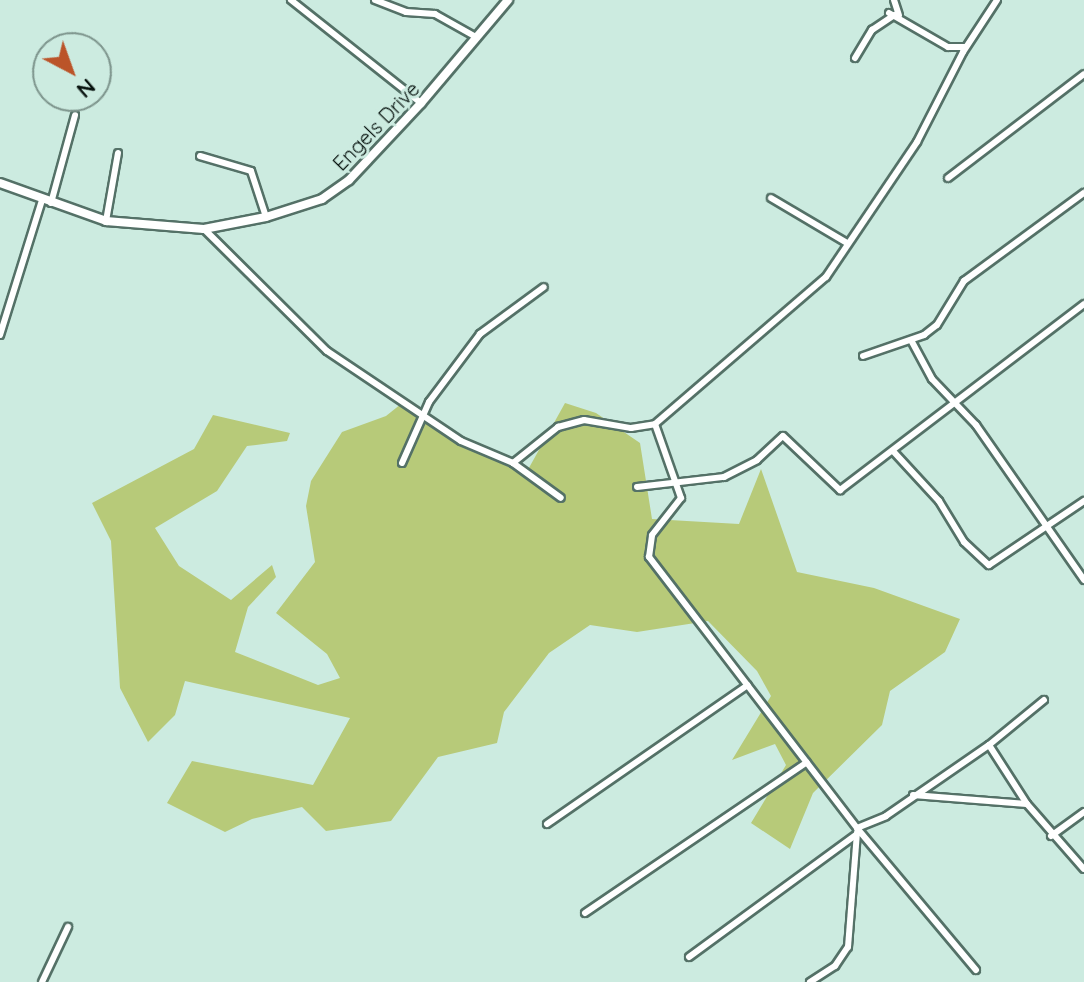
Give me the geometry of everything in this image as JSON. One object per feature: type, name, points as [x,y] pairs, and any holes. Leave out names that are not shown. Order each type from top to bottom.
[{"type":"street","points":[[291,0],[421,103]]},
{"type":"street","points":[[375,0],[406,12],[435,14],[476,37]]},
{"type":"street","name":"Engels Drive","points":[[0,183],[106,221],[204,229],[266,217],[322,199],[349,180],[421,103],[508,0]]},
{"type":"street","points":[[894,0],[894,14]]},
{"type":"street","points":[[513,463],[558,427],[571,423],[584,420],[631,428],[655,424],[808,294],[917,142],[965,47],[997,0]]},
{"type":"street","points":[[894,14],[948,47],[965,47]]},
{"type":"street","points":[[855,58],[872,30],[894,14]]},
{"type":"street","points":[[948,178],[1084,74]]},
{"type":"street","points":[[0,335],[75,115]]},
{"type":"street","points":[[106,221],[118,153]]},
{"type":"street","points":[[200,156],[251,171],[266,217]]},
{"type":"street","points":[[863,356],[911,340],[937,325],[964,281],[1084,193]]},
{"type":"street","points":[[771,198],[847,243]]},
{"type":"street","points":[[204,229],[327,351],[461,441],[513,463],[561,498]]},
{"type":"street","points":[[402,463],[429,402],[480,334],[544,287]]},
{"type":"street","points":[[637,487],[680,486],[724,477],[757,460],[783,436],[840,490],[1084,304]]},
{"type":"street","points":[[911,340],[932,379],[956,402],[1050,526],[1084,580]]},
{"type":"street","points":[[655,424],[680,486],[681,498],[652,535],[649,557],[857,831],[976,970]]},
{"type":"street","points":[[893,451],[987,565],[1084,501]]},
{"type":"street","points":[[547,824],[748,685]]},
{"type":"street","points":[[689,957],[857,831],[989,745],[1044,700]]},
{"type":"street","points":[[989,745],[1051,836],[1084,869]]},
{"type":"street","points":[[585,913],[807,762]]},
{"type":"street","points":[[913,795],[1027,804]]},
{"type":"street","points":[[1051,836],[1084,812]]},
{"type":"street","points":[[810,982],[835,966],[848,947],[857,831]]},
{"type":"street","points":[[42,982],[68,927]]},
{"type":"green space","points":[[406,400],[475,450],[525,475],[565,403],[596,413],[640,443],[652,519],[739,524],[761,469],[797,572],[874,588],[960,619],[945,652],[890,691],[882,725],[813,793],[790,849],[751,823],[786,765],[775,744],[732,760],[771,696],[757,671],[708,621],[637,632],[590,625],[549,653],[504,712],[497,743],[438,757],[391,821],[326,831],[302,807],[252,819],[225,832],[167,803],[192,761],[313,785],[350,718],[185,681],[175,715],[148,742],[120,688],[111,541],[92,503],[194,449],[213,415],[290,433],[287,441],[247,446],[217,491],[155,528],[179,566],[231,600],[272,565],[276,577],[248,607],[235,652],[318,685],[340,678],[327,654],[276,613],[315,562],[306,506],[311,481],[342,432],[386,416]]}]
